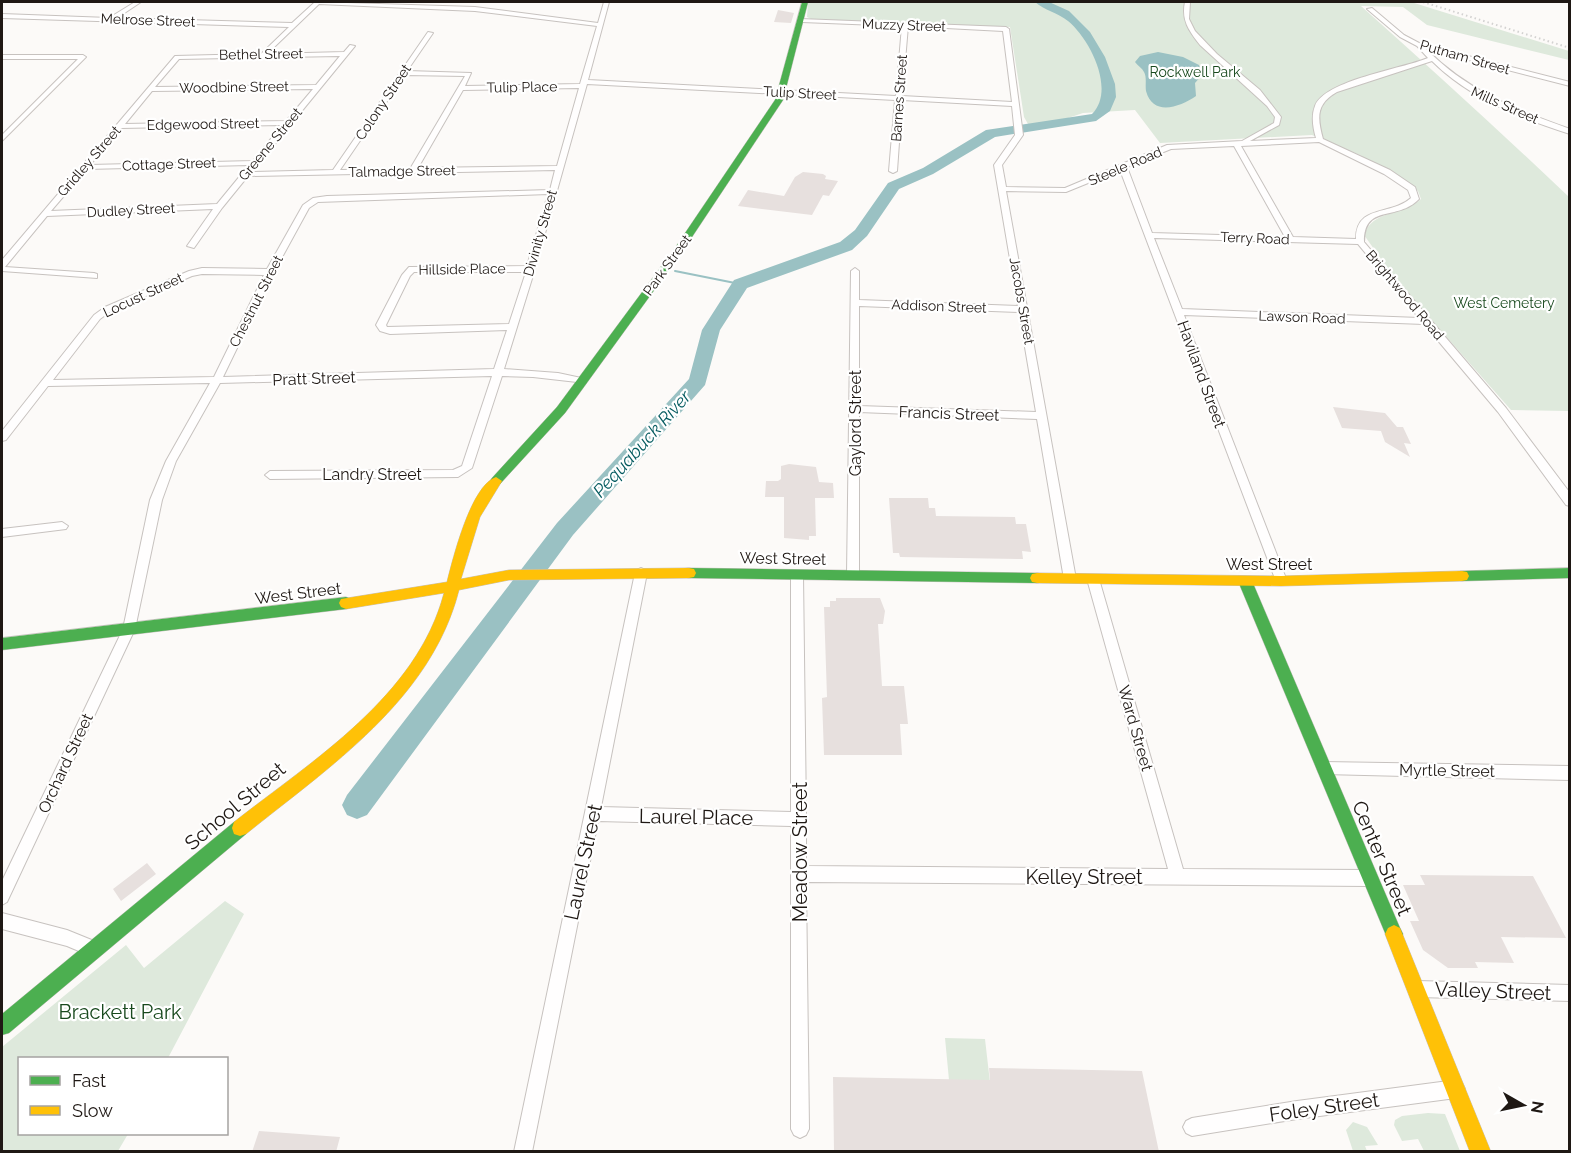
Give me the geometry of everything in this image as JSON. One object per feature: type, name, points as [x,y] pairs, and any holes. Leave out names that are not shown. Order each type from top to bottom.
[{"type":"main road","name":"Park Street","points":[[453,585],[464,537],[480,501],[500,475],[548,426],[583,381],[681,247],[783,92],[805,2]]},
{"type":"main road","name":"West Street","points":[[2,644],[410,595],[514,575],[641,573],[1281,581],[1569,573]]},
{"type":"main road","name":"Center Street","points":[[1245,581],[1417,989],[1481,1152]]},
{"type":"main road","name":"School Street","points":[[2,1026],[386,707],[412,676],[431,646],[453,585]]},
{"type":"street","points":[[111,19],[138,2]]},
{"type":"street","points":[[264,53],[318,2],[470,8],[600,26]]},
{"type":"street","points":[[470,8],[474,2]]},
{"type":"street","name":"Divinity Street","points":[[470,463],[531,268],[607,2]]},
{"type":"street","points":[[1186,2],[1187,21],[1197,38],[1253,87],[1278,117],[1277,124],[1240,143],[1290,239]]},
{"type":"street","name":"Putnam Street","points":[[1370,9],[1402,36],[1419,45],[1569,84]]},
{"type":"street","name":"Melrose Street","points":[[2,16],[294,25]]},
{"type":"street","name":"Muzzy Street","points":[[802,20],[1006,29]]},
{"type":"street","name":"Barnes Street","points":[[893,171],[905,25]]},
{"type":"street","name":"Jacobs Street","points":[[1006,29],[1019,130],[999,165],[1001,189],[1070,579]]},
{"type":"street","name":"Colony Street","points":[[335,172],[430,33]]},
{"type":"street","name":"Mills Street","points":[[1419,45],[1432,59],[1478,95],[1569,132]]},
{"type":"street","name":"Greene Street","points":[[191,246],[219,206],[352,46]]},
{"type":"street","name":"Bethel Street","points":[[177,57],[264,53],[346,54]]},
{"type":"street","points":[[2,57],[83,57],[2,139]]},
{"type":"street","name":"Gridley Street","points":[[2,267],[177,57]]},
{"type":"street","points":[[1320,140],[1316,111],[1324,97],[1342,87],[1409,69],[1432,59]]},
{"type":"street","points":[[403,73],[469,74],[413,170]]},
{"type":"street","name":"Tulip Street","points":[[583,84],[1016,104]]},
{"type":"street","name":"Tulip Place","points":[[462,88],[583,84]]},
{"type":"street","name":"Woodbine Street","points":[[150,89],[318,87]]},
{"type":"street","name":"Edgewood Street","points":[[120,126],[286,123]]},
{"type":"street","name":"Steele Road","points":[[1001,189],[1066,190],[1160,149],[1320,140]]},
{"type":"street","name":"Brightwood Road","points":[[1320,140],[1387,172],[1414,193],[1415,199],[1409,205],[1368,218],[1361,223],[1358,228],[1360,242],[1502,410],[1569,502]]},
{"type":"street","name":"Cottage Street","points":[[84,167],[254,163]]},
{"type":"street","name":"Haviland Street","points":[[1123,167],[1281,581]]},
{"type":"street","name":"Talmadge Street","points":[[245,174],[558,168]]},
{"type":"street","name":"Chestnut Street","points":[[129,629],[156,500],[171,461],[216,382],[270,272],[306,207],[316,200],[327,198],[551,192]]},
{"type":"street","name":"Dudley Street","points":[[44,214],[219,206]]},
{"type":"street","name":"Terry Road","points":[[1150,235],[1360,242]]},
{"type":"street","points":[[2,267],[94,276]]},
{"type":"street","name":"Hillside Place","points":[[513,327],[390,330],[383,329],[381,325],[406,275],[412,269],[531,268]]},
{"type":"street","name":"Locust Street","points":[[2,436],[97,317],[108,309],[189,274],[202,271],[270,272]]},
{"type":"street","name":"Gaylord Street","points":[[853,575],[856,409],[855,272]]},
{"type":"street","name":"Addison Street","points":[[855,303],[1024,309]]},
{"type":"street","name":"Lawson Road","points":[[1179,312],[1426,321]]},
{"type":"street","name":"Pratt Street","points":[[45,383],[216,382],[498,374],[556,375],[583,381]]},
{"type":"street","name":"Francis Street","points":[[856,409],[1042,416]]},
{"type":"street","name":"Landry Street","points":[[270,475],[458,474],[470,463]]},
{"type":"street","points":[[2,533],[62,526]]},
{"type":"street","name":"Laurel Street","points":[[523,1152],[641,573]]},
{"type":"street","name":"Meadow Street","points":[[797,575],[800,1129]]},
{"type":"street","name":"Ward Street","points":[[1094,579],[1178,877]]},
{"type":"street","name":"Orchard Street","points":[[2,897],[129,629]]},
{"type":"street","name":"Myrtle Street","points":[[1324,768],[1569,773]]},
{"type":"street","name":"Laurel Place","points":[[593,814],[800,819]]},
{"type":"street","name":"Kelley Street","points":[[800,874],[1369,878]]},
{"type":"street","points":[[2,921],[67,938],[93,949]]},
{"type":"street","name":"Valley Street","points":[[1417,989],[1569,993]]},
{"type":"street","name":"Foley Street","points":[[1192,1128],[1297,1110],[1456,1089]]},
{"type":"green space","name":"Rockwell Park","points":[[808,2],[1411,2],[1569,51],[1569,60],[1427,25],[1403,7],[1361,6],[1569,197],[1569,411],[1511,410],[1396,280],[1364,235],[1374,221],[1421,199],[1418,191],[1399,177],[1360,155],[1312,135],[1160,143],[1135,110],[1083,113],[1053,123],[1028,124],[1024,117],[1010,27],[811,19],[807,17]]},
{"type":"green space","name":"Brackett Park","points":[[225,901],[244,914],[169,1057],[18,1057],[18,1135],[127,1135],[118,1151],[2,1151],[2,1047],[126,945],[144,968]]},
{"type":"green space","points":[[945,1038],[985,1039],[992,1100],[949,1080]]},
{"type":"green space","points":[[1445,1114],[1460,1151],[1424,1151],[1418,1139],[1402,1141],[1394,1125],[1395,1120],[1402,1116]]},
{"type":"green space","points":[[1353,1122],[1367,1127],[1378,1145],[1365,1146],[1367,1151],[1353,1151],[1346,1130]]},
{"type":"water","points":[[1158,52],[1183,57],[1199,65],[1202,75],[1195,83],[1196,96],[1182,104],[1168,107],[1161,107],[1150,99],[1146,91],[1145,74],[1135,62],[1140,56]]},
{"type":"building","points":[[778,10],[794,13],[791,23],[774,22]]},
{"type":"building","points":[[803,172],[823,174],[826,176],[825,179],[838,181],[829,196],[823,195],[812,215],[738,206],[748,190],[784,196],[795,177]]},
{"type":"building","points":[[1333,407],[1385,413],[1397,427],[1403,427],[1411,444],[1404,443],[1410,457],[1385,442],[1381,431],[1342,428]]},
{"type":"building","points":[[789,464],[816,467],[819,482],[833,483],[834,498],[815,498],[816,536],[809,536],[809,540],[784,538],[784,497],[765,497],[766,481],[781,479],[781,466]]},
{"type":"building","points":[[889,498],[928,498],[929,508],[935,508],[936,516],[1015,517],[1016,524],[1026,524],[1031,552],[1022,551],[1023,559],[900,557],[899,553],[893,553]]},
{"type":"building","points":[[836,598],[880,598],[885,611],[883,624],[878,624],[882,686],[904,686],[908,724],[900,724],[902,755],[824,755],[822,698],[827,697],[824,607],[830,607],[830,601],[836,601]]},
{"type":"building","points":[[147,863],[156,874],[121,901],[113,889]]},
{"type":"building","points":[[1420,875],[1533,876],[1566,938],[1501,937],[1514,963],[1475,962],[1478,968],[1448,968],[1423,950],[1410,921],[1419,921],[1403,885],[1425,885]]},
{"type":"building","points":[[989,1068],[1142,1071],[1159,1152],[834,1152],[833,1077],[990,1080]]},
{"type":"building","points":[[259,1131],[340,1137],[336,1152],[252,1152]]},
{"type":"waterway","name":"Pequabuck River","points":[[357,805],[565,529],[698,381],[711,330],[740,284],[846,246],[861,233],[893,186],[928,171],[991,133],[1096,117],[1105,108],[1109,97],[1109,84],[1092,44],[1073,19],[1041,2]]},
{"type":"waterway","points":[[675,271],[740,284]]},
{"type":"railway","points":[[1423,2],[1570,48]]},
{"type":"traffic: fast","points":[[496,481],[561,410],[681,247],[779,100],[805,2]]},
{"type":"traffic: fast","points":[[689,573],[1037,578]]},
{"type":"traffic: fast","points":[[1462,576],[1570,573]]},
{"type":"traffic: fast","points":[[1245,581],[1394,934]]},
{"type":"traffic: fast","points":[[2,644],[346,603]]},
{"type":"traffic: fast","points":[[2,1026],[240,828]]},
{"type":"traffic: slow","points":[[240,828],[348,741],[398,691],[418,665],[435,637],[443,618],[473,517],[483,498],[496,481]]},
{"type":"traffic: slow","points":[[346,603],[409,595],[509,575],[689,573]]},
{"type":"traffic: slow","points":[[1037,578],[1281,581],[1462,576]]},
{"type":"traffic: slow","points":[[1394,934],[1481,1152]]},
{"type":"park label","name":"West Cemetery","points":[[1504,303]]}]
